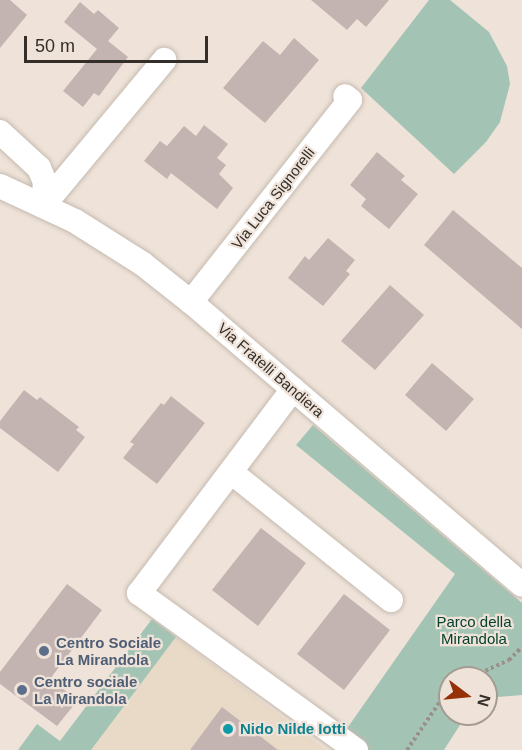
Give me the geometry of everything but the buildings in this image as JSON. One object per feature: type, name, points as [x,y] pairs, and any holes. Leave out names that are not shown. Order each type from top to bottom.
[{"type":"street","points":[[43,206],[164,60]]},
{"type":"street","name":"Via Luca Signorelli","points":[[191,302],[350,100],[345,96]]},
{"type":"street","points":[[0,132],[39,168],[45,183],[43,206]]},
{"type":"street","name":"Via Fratelli Bandiera","points":[[0,186],[102,236],[143,264],[191,302],[522,585]]},
{"type":"street","points":[[293,389],[139,593],[356,750]]},
{"type":"street","points":[[231,472],[391,600]]},
{"type":"path","points":[[496,666],[509,660],[522,647]]},
{"type":"path","points":[[407,750],[438,705]]},
{"type":"shaded area","points":[[176,637],[326,750],[91,750]]},
{"type":"green space","points":[[429,0],[450,0],[489,32],[507,66],[510,84],[500,122],[486,142],[454,174],[361,88]]},
{"type":"green space","name":"Parco della Mirandola","points":[[313,425],[522,603],[522,695],[498,697],[498,666],[438,666],[438,726],[459,726],[444,750],[352,750],[348,727],[455,574],[296,445]]},
{"type":"green space","points":[[152,619],[176,637],[91,750],[18,750],[37,724],[60,741]]},
{"type":"place","name":"Centro Sociale La Mirandola","points":[[44,651]]},
{"type":"place","name":"Centro sociale La Mirandola","points":[[22,690]]},
{"type":"place","name":"Nido Nilde Iotti","points":[[228,729]]}]
